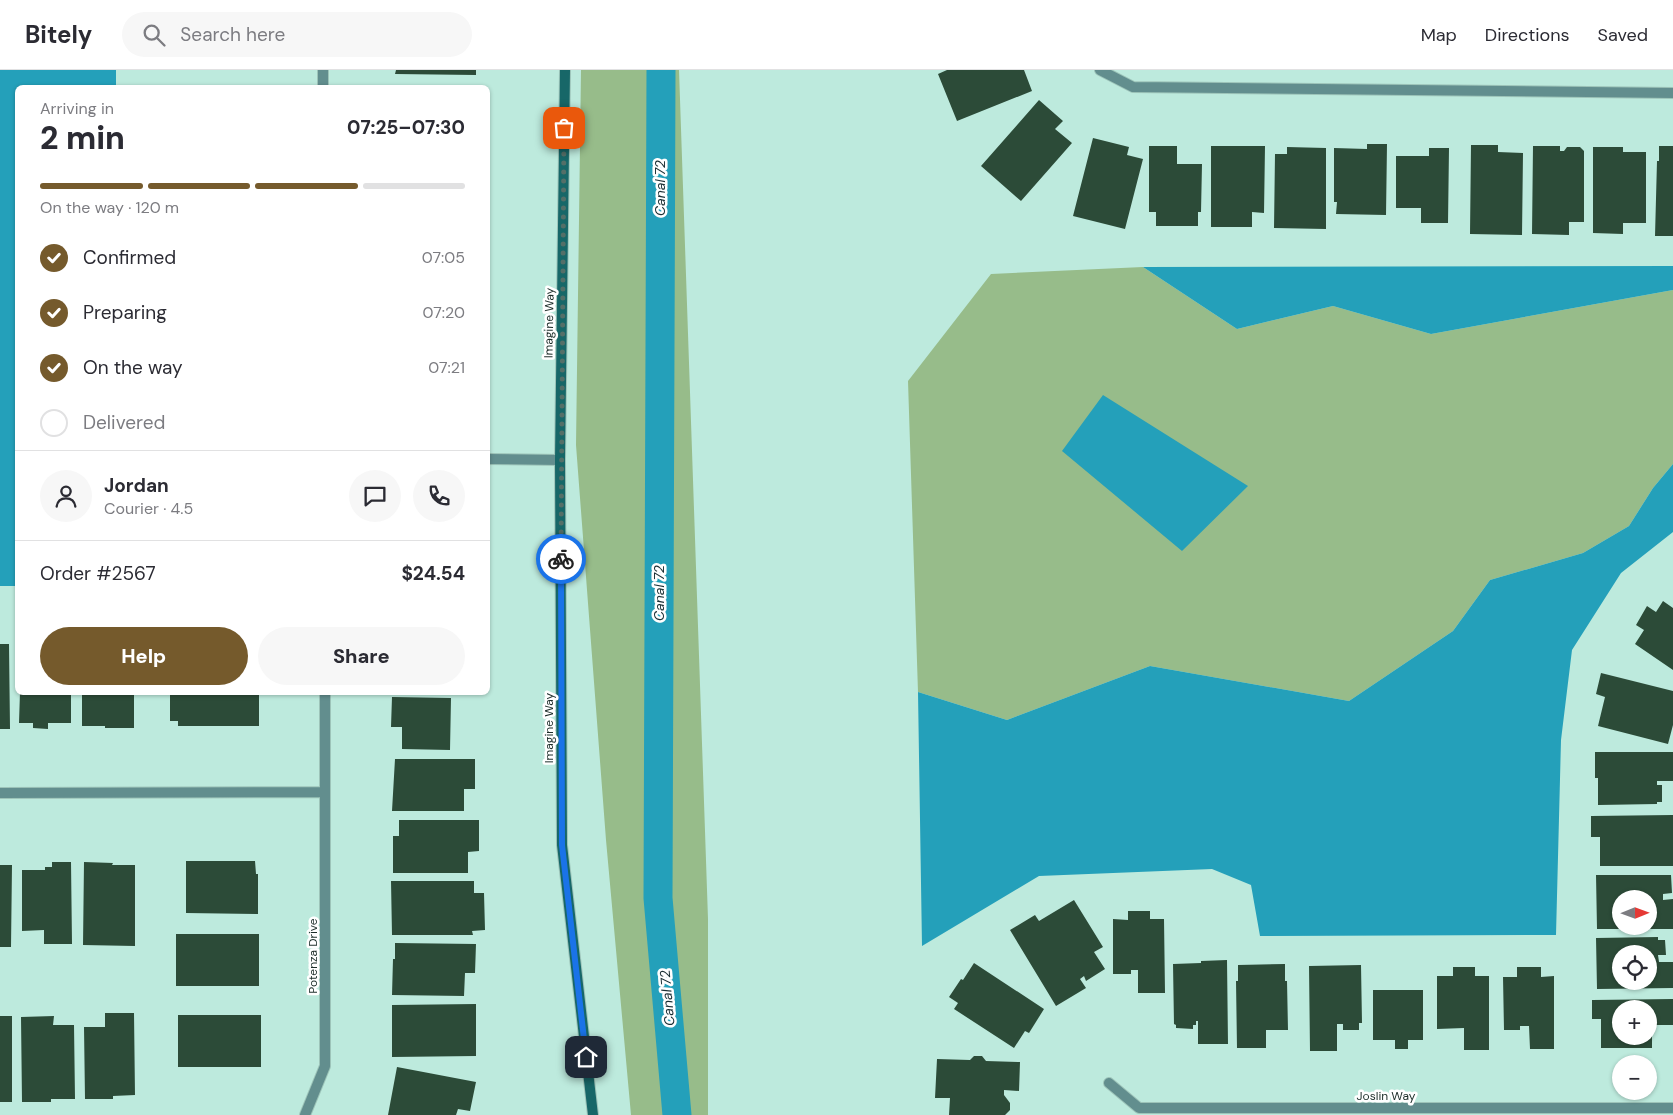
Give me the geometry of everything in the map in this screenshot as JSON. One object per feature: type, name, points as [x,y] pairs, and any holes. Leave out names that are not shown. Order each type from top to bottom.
[{"type":"street","points":[[323,70],[323,85]]},
{"type":"street","name":"Imagine Way","points":[[565,70],[560,460],[562,845],[593,1115]]},
{"type":"street","points":[[1100,70],[1133,87],[1673,93]]},
{"type":"street","points":[[490,459],[560,460]]},
{"type":"street","name":"Potenza Drive","points":[[305,1115],[325,1066],[326,695]]},
{"type":"street","points":[[0,793],[326,792]]},
{"type":"street","name":"Joslin Way","points":[[1109,1083],[1139,1108],[1673,1108]]},
{"type":"green space","points":[[581,70],[679,70],[708,919],[708,1115],[631,1115],[606,840],[576,445]]},
{"type":"green space","points":[[1143,267],[1237,329],[1333,306],[1431,334],[1673,290],[1673,464],[1653,488],[1629,526],[1583,553],[1490,580],[1453,631],[1349,701],[1150,666],[1007,720],[918,692],[908,381],[991,274]]},
{"type":"water","points":[[0,70],[116,70],[116,85],[15,85],[15,586],[0,586]]},
{"type":"water","points":[[1673,266],[1673,290],[1431,334],[1333,306],[1237,329],[1143,267]]},
{"type":"water","points":[[1103,395],[1248,486],[1182,551],[1062,451]]},
{"type":"water","points":[[1673,464],[1673,532],[1621,573],[1572,650],[1561,740],[1556,935],[1260,936],[1251,885],[1212,869],[1039,876],[922,946],[918,692],[1007,720],[1150,666],[1349,701],[1453,631],[1490,580],[1583,553],[1629,526],[1653,488]]},
{"type":"building","points":[[396,70],[476,70],[476,75],[395,74]]},
{"type":"building","points":[[947,70],[1024,70],[1032,91],[957,121],[938,74]]},
{"type":"building","points":[[1039,100],[1063,121],[1055,129],[1072,143],[1021,201],[981,166]]},
{"type":"building","points":[[1093,138],[1129,147],[1127,155],[1143,159],[1125,229],[1073,216]]},
{"type":"building","points":[[1367,144],[1387,144],[1386,215],[1336,214],[1337,202],[1334,202],[1334,148],[1367,149]]},
{"type":"building","points":[[1471,145],[1498,145],[1498,152],[1523,153],[1522,235],[1470,234]]},
{"type":"building","points":[[1149,146],[1177,146],[1177,164],[1202,164],[1201,212],[1198,212],[1198,226],[1156,226],[1156,212],[1149,212]]},
{"type":"building","points":[[1211,146],[1265,146],[1264,213],[1252,212],[1252,227],[1211,227]]},
{"type":"building","points":[[1533,146],[1560,146],[1560,151],[1564,151],[1567,147],[1580,147],[1584,151],[1584,222],[1569,222],[1569,235],[1532,234]]},
{"type":"building","points":[[1659,146],[1673,146],[1673,236],[1655,236]]},
{"type":"building","points":[[1287,147],[1326,148],[1326,229],[1274,228],[1275,154],[1287,154]]},
{"type":"building","points":[[1593,147],[1623,147],[1623,152],[1646,152],[1646,223],[1623,223],[1623,234],[1593,233]]},
{"type":"building","points":[[1429,148],[1449,148],[1448,223],[1421,223],[1421,208],[1396,208],[1396,156],[1429,156]]},
{"type":"building","points":[[1663,601],[1673,608],[1673,670],[1635,644],[1644,630],[1636,625],[1647,606],[1656,612]]},
{"type":"building","points":[[0,644],[9,644],[10,729],[0,729]]},
{"type":"building","points":[[1601,673],[1673,691],[1673,725],[1668,744],[1598,726],[1605,697],[1596,694]]},
{"type":"building","points":[[20,695],[71,695],[71,723],[48,723],[48,729],[33,728],[33,723],[19,723]]},
{"type":"building","points":[[82,695],[134,695],[134,728],[82,726]]},
{"type":"building","points":[[170,695],[259,695],[259,726],[178,726],[178,721],[170,721]]},
{"type":"building","points":[[392,697],[451,698],[450,750],[402,749],[402,727],[391,727]]},
{"type":"building","points":[[1595,752],[1673,752],[1673,781],[1657,781],[1657,785],[1662,785],[1662,802],[1657,802],[1657,804],[1598,805],[1598,778],[1595,778]]},
{"type":"building","points":[[395,759],[475,759],[475,789],[464,789],[464,811],[392,811]]},
{"type":"building","points":[[1673,815],[1673,866],[1600,866],[1600,837],[1591,837],[1591,816]]},
{"type":"building","points":[[399,820],[479,820],[479,851],[468,852],[468,873],[393,873],[393,836],[399,836]]},
{"type":"building","points":[[186,861],[255,861],[256,874],[258,874],[258,914],[186,913]]},
{"type":"building","points":[[52,862],[71,862],[72,944],[44,944],[44,930],[22,931],[22,870],[45,870],[45,867],[52,867]]},
{"type":"building","points":[[84,862],[135,865],[135,946],[83,945]]},
{"type":"building","points":[[0,865],[12,865],[11,947],[0,947]]},
{"type":"building","points":[[1596,875],[1671,875],[1672,893],[1663,894],[1663,900],[1673,899],[1673,929],[1658,929],[1658,890],[1612,890],[1612,929],[1597,929]]},
{"type":"building","points":[[391,881],[474,881],[474,893],[484,893],[485,930],[472,931],[473,935],[392,935]]},
{"type":"building","points":[[1074,900],[1103,947],[1094,952],[1105,969],[1086,981],[1084,976],[1080,979],[1086,988],[1056,1006],[1010,930],[1035,915],[1039,921]]},
{"type":"building","points":[[1128,911],[1150,911],[1150,919],[1164,919],[1165,993],[1138,993],[1138,970],[1131,970],[1131,974],[1113,974],[1113,919],[1128,920]]},
{"type":"building","points":[[176,934],[259,934],[259,986],[176,986]]},
{"type":"building","points":[[1658,937],[1658,940],[1665,940],[1666,955],[1658,955],[1659,962],[1673,962],[1673,988],[1657,988],[1657,945],[1612,945],[1612,989],[1597,989],[1596,938]]},
{"type":"building","points":[[395,943],[476,944],[475,973],[465,973],[464,996],[392,995]]},
{"type":"building","points":[[1227,960],[1228,1044],[1198,1044],[1198,1021],[1196,1021],[1196,1025],[1193,1025],[1193,1029],[1176,1028],[1174,1024],[1173,964]]},
{"type":"building","points":[[974,963],[1044,1009],[1029,1033],[1025,1031],[1014,1048],[954,1009],[958,1003],[949,997]]},
{"type":"building","points":[[1285,964],[1288,1030],[1266,1030],[1266,1048],[1237,1048],[1236,981],[1238,981],[1238,965]]},
{"type":"building","points":[[1361,965],[1362,1023],[1359,1023],[1359,1030],[1343,1030],[1343,1024],[1337,1024],[1337,1051],[1310,1051],[1309,966]]},
{"type":"building","points":[[1453,967],[1475,967],[1475,976],[1489,976],[1489,1050],[1464,1050],[1464,1028],[1437,1029],[1437,976],[1453,976]]},
{"type":"building","points":[[1517,967],[1541,967],[1541,977],[1554,976],[1554,1049],[1530,1049],[1529,1026],[1520,1026],[1520,1030],[1504,1030],[1503,977],[1517,977]]},
{"type":"building","points":[[1373,990],[1423,990],[1423,1040],[1408,1040],[1408,1049],[1395,1049],[1395,1040],[1373,1040]]},
{"type":"building","points":[[1673,999],[1673,1025],[1657,1025],[1657,1000],[1612,1000],[1612,1045],[1652,1045],[1652,1048],[1601,1048],[1601,1019],[1592,1019],[1592,1000]]},
{"type":"building","points":[[476,1004],[476,1056],[392,1057],[392,1005]]},
{"type":"building","points":[[105,1013],[134,1013],[135,1095],[113,1096],[113,1099],[85,1099],[84,1027],[105,1027]]},
{"type":"building","points":[[178,1015],[261,1015],[261,1067],[178,1067]]},
{"type":"building","points":[[0,1016],[12,1016],[12,1102],[0,1102]]},
{"type":"building","points":[[54,1016],[53,1025],[74,1025],[75,1099],[51,1099],[51,1102],[22,1102],[21,1017]]},
{"type":"building","points":[[974,1056],[982,1056],[986,1061],[1020,1062],[1019,1091],[1004,1090],[1004,1095],[1010,1103],[1010,1110],[1005,1115],[949,1115],[950,1098],[935,1098],[937,1059],[970,1060]]},
{"type":"building","points":[[397,1067],[476,1082],[470,1111],[458,1109],[456,1115],[388,1115]]},
{"type":"waterway","name":"Canal 72","points":[[661,70],[658,898],[677,1115]]},
{"type":"way so far","points":[[561,559],[560,460],[564,128]]},
{"type":"route","points":[[561,559],[562,845],[586,1057]]}]
